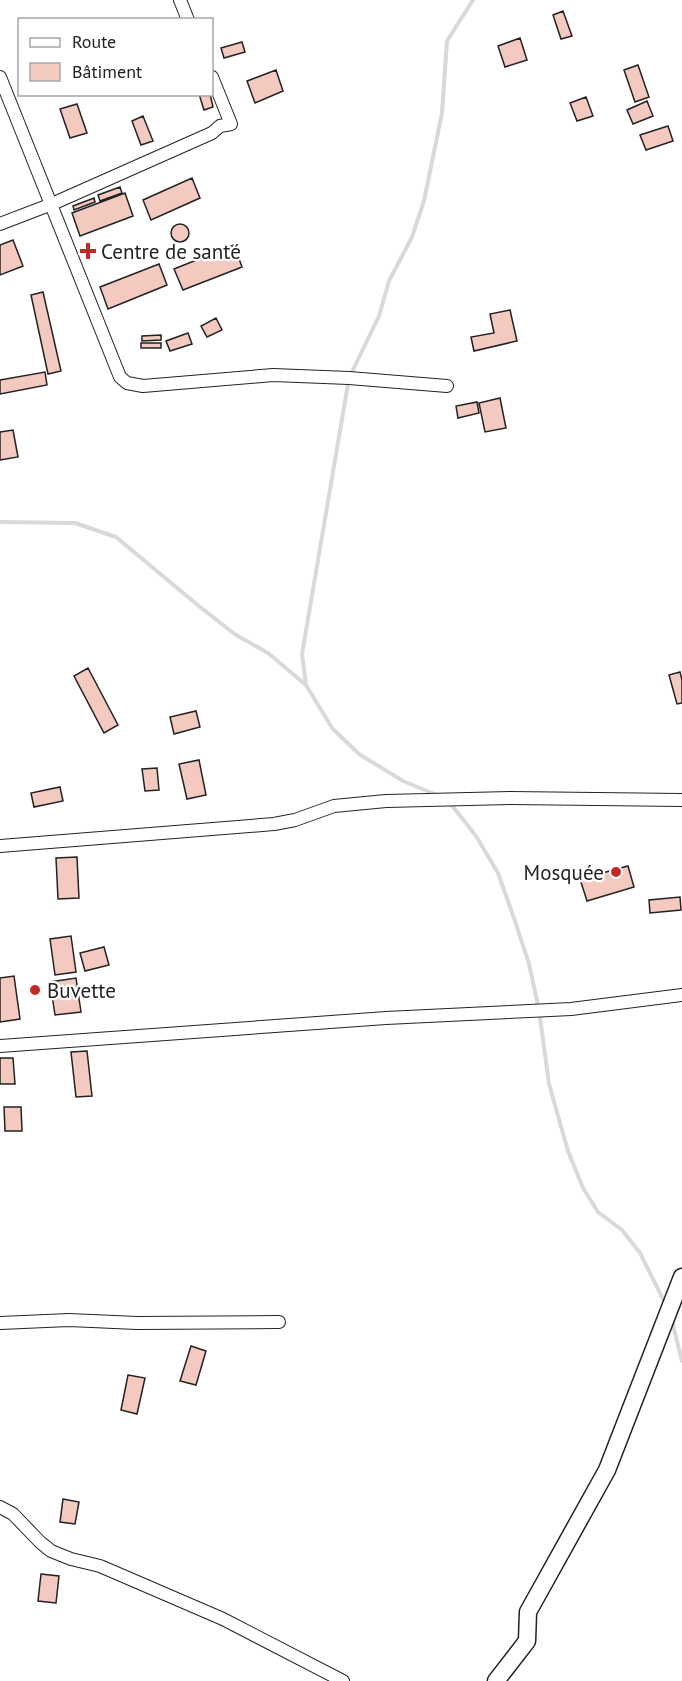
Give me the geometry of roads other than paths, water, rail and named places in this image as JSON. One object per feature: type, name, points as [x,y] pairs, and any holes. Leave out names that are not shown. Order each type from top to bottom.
[{"type":"street","points":[[180,0],[187,18]]},
{"type":"street","points":[[0,77],[120,377],[127,383],[143,386],[273,375],[447,386]]},
{"type":"street","points":[[0,224],[52,204],[212,133],[220,126],[231,124],[213,79]]},
{"type":"street","points":[[0,846],[274,824],[295,820],[334,806],[386,801],[510,798],[682,800]]},
{"type":"street","points":[[0,1046],[375,1018],[571,1009],[682,996]]},
{"type":"street","points":[[496,1681],[527,1641],[528,1612],[607,1470],[682,1277]]},
{"type":"street","points":[[0,1323],[69,1320],[137,1323],[279,1322]]},
{"type":"street","points":[[0,1507],[13,1514],[51,1551],[100,1566],[223,1619],[343,1681]]},
{"type":"waterway","points":[[439,796],[403,781],[359,754],[332,728],[306,685],[302,654],[349,378],[379,316],[389,281],[412,237],[424,201],[442,113],[447,41],[473,0]]},
{"type":"waterway","points":[[0,522],[75,523],[116,537],[200,607],[236,635],[268,653],[306,685]]},
{"type":"waterway","points":[[450,803],[476,836],[498,873],[515,921],[529,964],[539,1010],[549,1084],[568,1151],[583,1188],[598,1212],[622,1230],[640,1253],[665,1303]]},
{"type":"waterway","points":[[672,1321],[682,1361]]},
{"type":"place","name":"Centre de santé","points":[[88,251]]},
{"type":"place","name":"Mosquée","points":[[616,872]]},
{"type":"place","name":"Buvette","points":[[35,990]]}]
